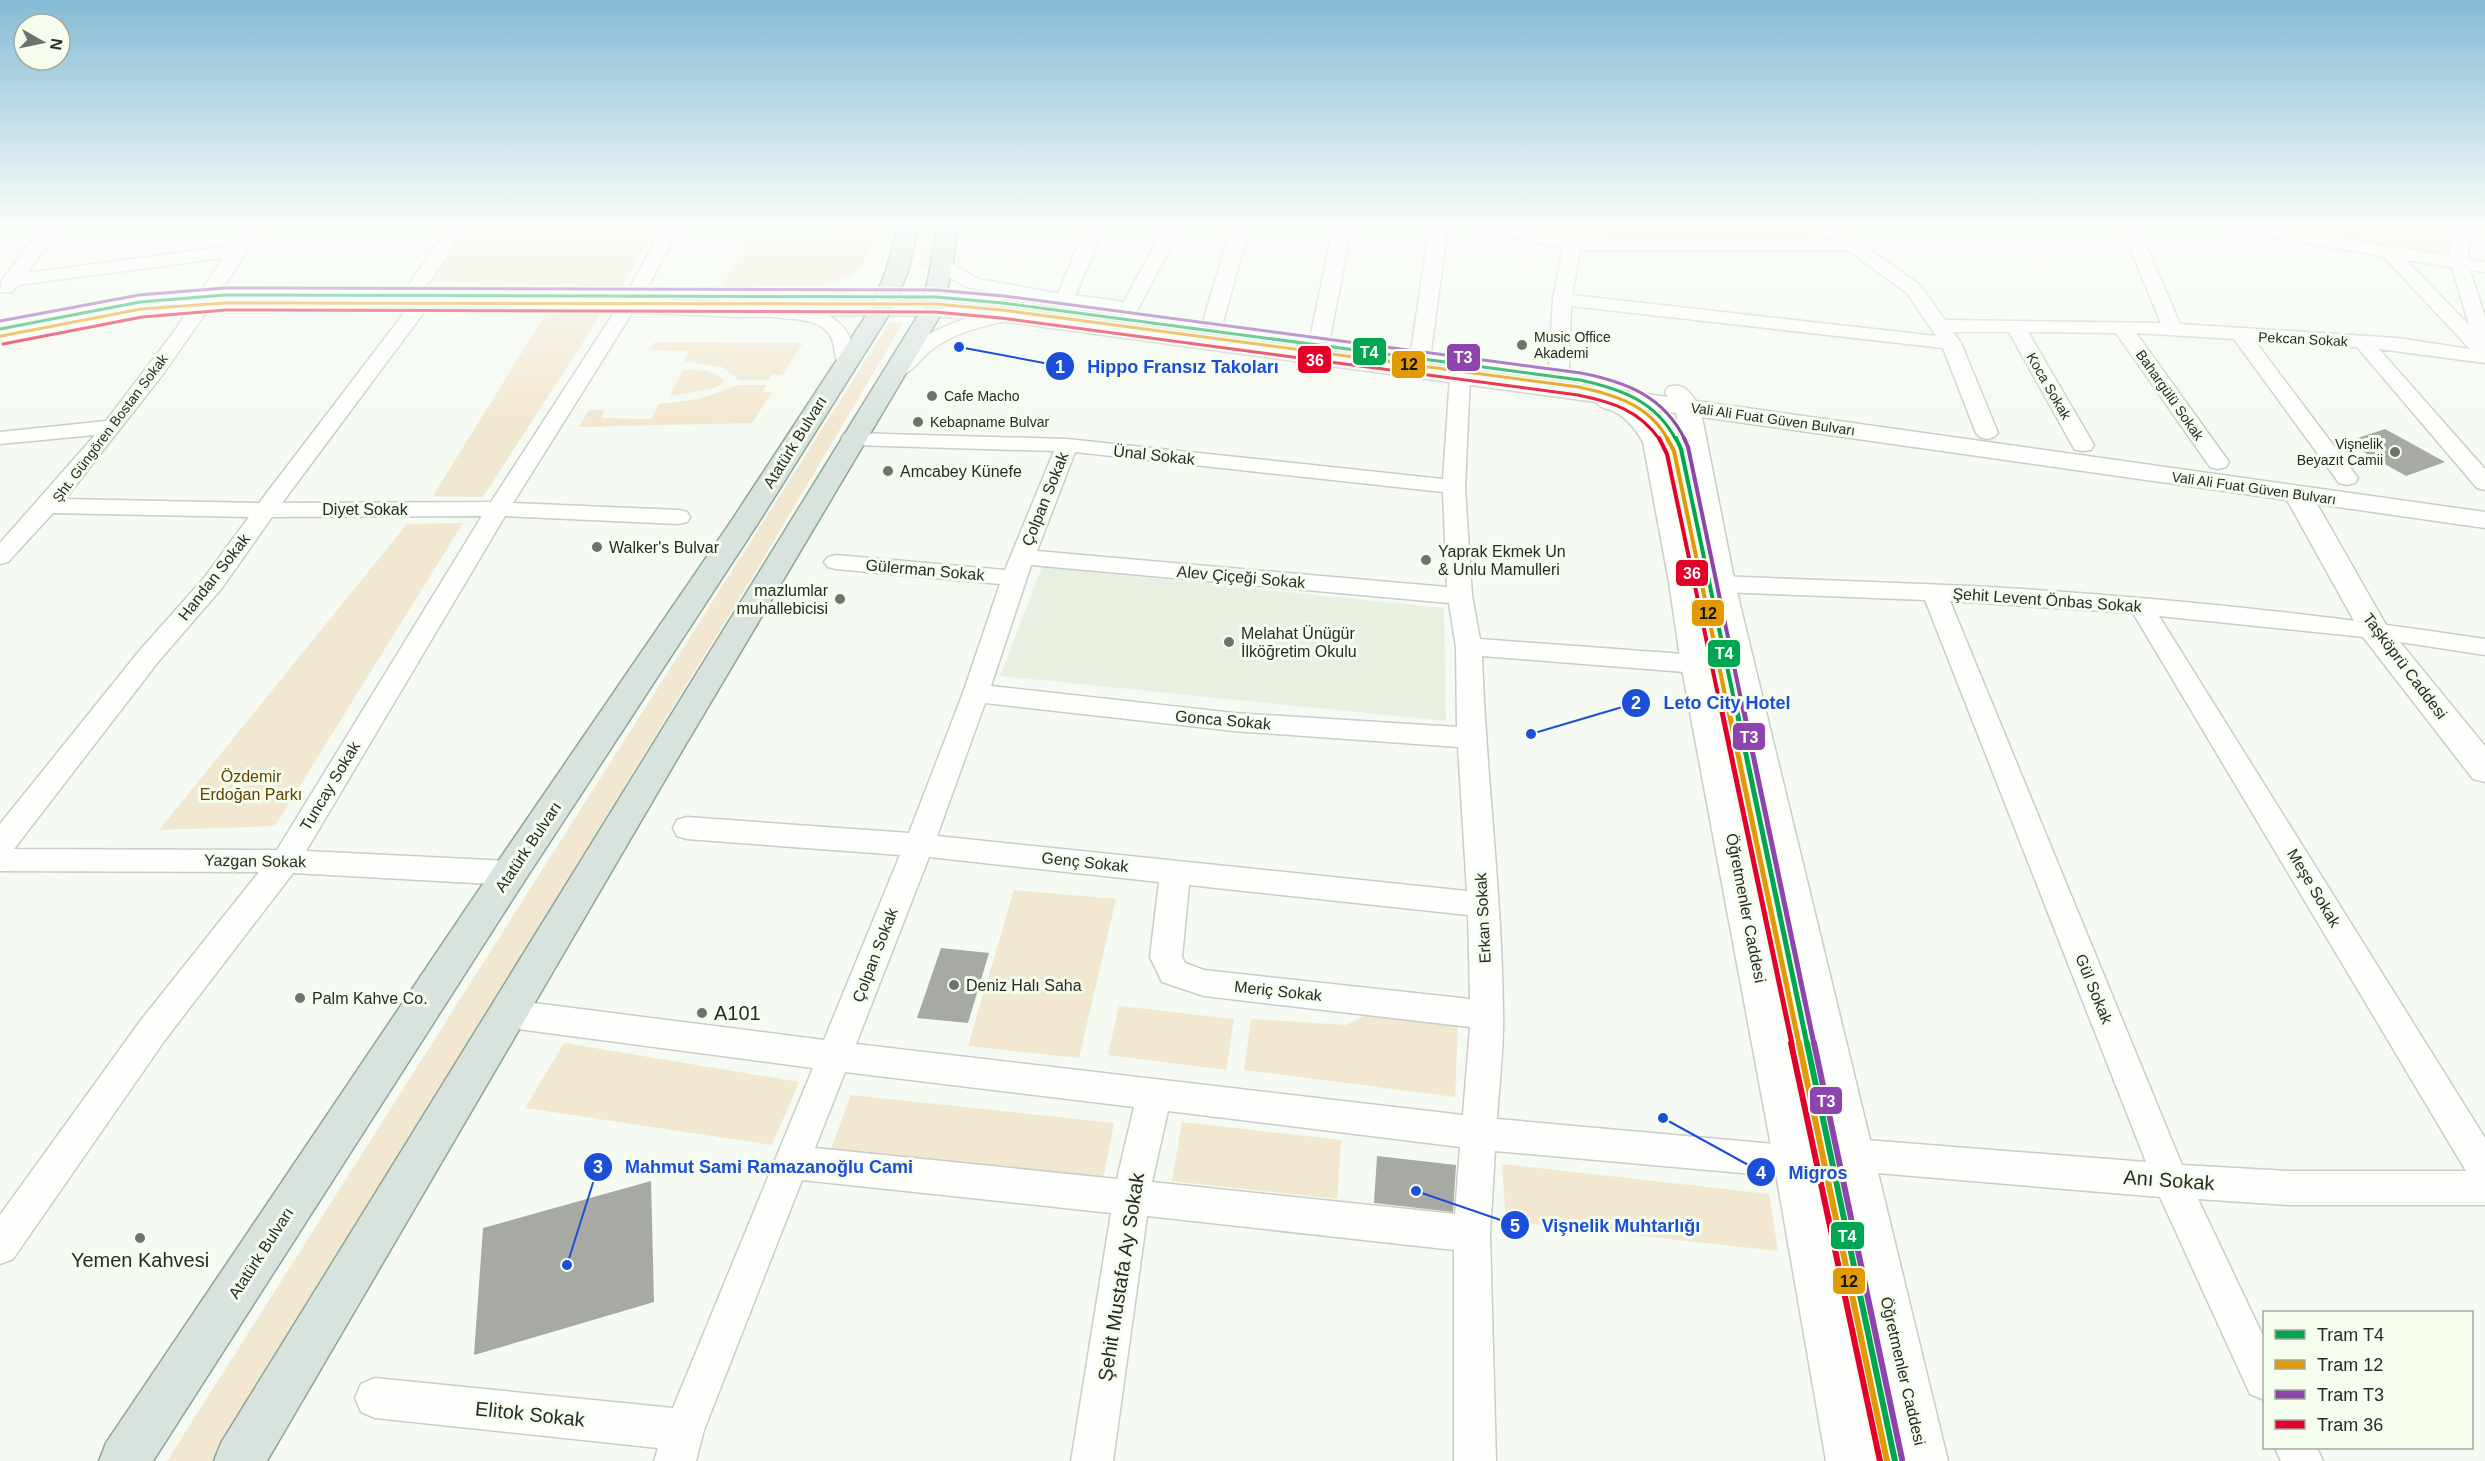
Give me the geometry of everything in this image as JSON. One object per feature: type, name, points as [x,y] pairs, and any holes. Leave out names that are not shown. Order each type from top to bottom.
[{"type":"main road","name":"Atatürk Bulvarı","points":[[124,1461],[510,873],[746,520],[888,292]]},
{"type":"main road","points":[[239,1461],[510,1014],[621,822],[888,379],[935,299],[936,292]]},
{"type":"main road","name":"Vali Ali Fuat Güven Bulvarı","points":[[886,298],[1041,297],[1065,299],[1320,338],[1559,368],[1673,401],[2485,520]]},
{"type":"main road","points":[[632,299],[736,310],[886,298]]},
{"type":"main road","points":[[0,326],[140,300],[886,298]]},
{"type":"main road","points":[[0,337],[207,299]]},
{"type":"main road","name":"Vali Ali Fuat Güven Bulvarı","points":[[935,299],[1006,315],[1586,394]]},
{"type":"main road","name":"Öğretmenler Caddesi","points":[[1586,394],[1621,405],[1642,419],[1673,401]]},
{"type":"main road","name":"Vali Ali Fuat Güven Bulvarı","points":[[1673,401],[1987,433],[2347,478],[2485,498]]},
{"type":"main road","name":"Öğretmenler Caddesi","points":[[1673,401],[1738,655],[1923,1461]]},
{"type":"main road","name":"Öğretmenler Caddesi","points":[[1673,401],[1656,442],[1684,582],[1697,664],[1796,1162],[1851,1461]]},
{"type":"main road","name":"Taşköprü Caddesi","points":[[2297,494],[2374,630],[2485,770]]},
{"type":"street","name":"Şht. Güngören Bostan Sokak","points":[[0,557],[50,506],[112,427],[211,292]]},
{"type":"street","name":"Handan Sokak","points":[[0,845],[149,656],[213,584],[419,292]]},
{"type":"street","name":"Tuncay Sokak","points":[[0,1246],[153,1030],[285,861],[498,509],[636,292]]},
{"type":"street","points":[[1018,292],[1041,297]]},
{"type":"street","points":[[1065,299],[1068,292]]},
{"type":"street","points":[[1129,309],[1138,292]]},
{"type":"street","points":[[1213,322],[1222,292]]},
{"type":"street","points":[[1320,338],[1329,292]]},
{"type":"street","points":[[1421,351],[1429,292]]},
{"type":"street","points":[[1559,368],[1563,292]]},
{"type":"street","points":[[1916,292],[1946,334],[1987,433]]},
{"type":"street","points":[[2157,292],[2173,330]]},
{"type":"street","points":[[2426,292],[2485,355]]},
{"type":"street","points":[[2469,292],[2485,344]]},
{"type":"street","name":"Pekcan Sokak","points":[[1562,299],[1946,334],[2015,326],[2122,327],[2397,344],[2485,355]]},
{"type":"street","points":[[736,310],[815,316],[827,322],[843,337],[846,345],[846,360]]},
{"type":"street","points":[[888,379],[918,349],[941,333],[961,324],[1006,315]]},
{"type":"street","name":"Koca Sokak","points":[[2015,326],[2083,445]]},
{"type":"street","name":"Bahargülü Sokak","points":[[2122,327],[2218,462]]},
{"type":"street","points":[[2241,335],[2347,478]]},
{"type":"street","points":[[2362,342],[2485,483]]},
{"type":"street","name":"Erkan Sokak","points":[[1460,376],[1454,487],[1460,596],[1469,647],[1471,738],[1483,905],[1487,1015],[1472,1234],[1475,1461]]},
{"type":"street","points":[[0,438],[112,427]]},
{"type":"street","name":"Ünal Sokak","points":[[852,439],[1067,445],[1454,487]]},
{"type":"street","name":"Çolpan Sokak","points":[[680,1445],[919,844],[976,693],[1018,568],[1067,445]]},
{"type":"street","name":"Diyet Sokak","points":[[50,506],[265,510],[498,509],[680,517]]},
{"type":"street","name":"Gülerman Sokak","points":[[836,562],[1018,568]]},
{"type":"street","name":"Alev Çiçeği Sokak","points":[[1018,568],[1460,596]]},
{"type":"street","name":"Şehit Levent Önbas Sokak","points":[[1720,584],[1970,594],[2141,606],[2374,630],[2485,647]]},
{"type":"street","name":"Gül Sokak","points":[[1935,594],[2171,1181],[2263,1376]]},
{"type":"street","name":"Meşe Sokak","points":[[2141,606],[2485,1170]]},
{"type":"street","points":[[1469,647],[1697,664]]},
{"type":"street","name":"Gonca Sokak","points":[[976,693],[1234,722],[1471,738]]},
{"type":"street","name":"Genç Sokak","points":[[687,828],[919,844],[1483,905]]},
{"type":"street","name":"Yazgan Sokak","points":[[0,860],[285,861],[510,873]]},
{"type":"street","name":"Meriç Sokak","points":[[1175,872],[1166,957],[1173,973],[1204,983],[1487,1015]]},
{"type":"street","points":[[510,1014],[836,1056],[1478,1133],[1796,1162]]},
{"type":"street","name":"Şehit Mustafa Ay Sokak","points":[[1092,1461],[1131,1198],[1154,1095]]},
{"type":"street","name":"Anı Sokak","points":[[1853,1155],[2171,1181],[2289,1188],[2485,1188]]},
{"type":"street","points":[[792,1162],[1472,1234]]},
{"type":"street","name":"Elitok Sokak","points":[[375,1398],[680,1445]]},
{"type":"shaded area","name":"Melahat Ünügür İlköğretim Okulu","points":[[1042,567],[1444,608],[1446,721],[1000,676]]},
{"type":"green space","points":[[601,314],[483,497],[433,496],[545,315]]},
{"type":"green space","points":[[890,322],[903,323],[753,576],[212,1461],[167,1461]]},
{"type":"green space","points":[[655,342],[803,343],[782,375],[772,375],[769,380],[739,380],[722,367],[684,361],[689,351],[649,350]]},
{"type":"green space","points":[[683,370],[712,372],[721,377],[724,382],[712,389],[670,396]]},
{"type":"green space","points":[[738,385],[766,385],[763,392],[772,392],[752,423],[579,427],[589,410],[605,410],[601,418],[651,419],[659,404],[699,399]]},
{"type":"green space","name":"Özdemir Erdoğan Parkı","points":[[463,523],[275,826],[159,830],[407,524]]},
{"type":"green space","points":[[1014,890],[1116,899],[1079,1058],[968,1046]]},
{"type":"green space","points":[[1119,1006],[1234,1019],[1226,1070],[1108,1055]]},
{"type":"green space","points":[[1370,1013],[1458,1024],[1455,1097],[1244,1070],[1251,1019],[1346,1025]]},
{"type":"green space","points":[[564,1043],[799,1082],[772,1145],[525,1108]]},
{"type":"green space","points":[[851,1095],[1114,1123],[1103,1180],[830,1151]]},
{"type":"green space","points":[[1182,1122],[1341,1140],[1337,1199],[1172,1181]]},
{"type":"green space","points":[[1502,1164],[1769,1194],[1778,1251],[1506,1221]]},
{"type":"building","name":"Vişnelik Beyazıt Camii","points":[[2385,429],[2445,462],[2406,476],[2346,442]]},
{"type":"building","name":"Deniz Halı Saha","points":[[941,948],[989,953],[968,1023],[917,1018]]},
{"type":"building","points":[[1377,1156],[1456,1165],[1453,1212],[1374,1203]]},
{"type":"building","points":[[651,1181],[654,1302],[474,1355],[483,1228]]},
{"type":"tram line","name":"T3","points":[[0,321],[139,295],[174,292]]},
{"type":"tram line","name":"T3","points":[[961,292],[1004,296],[1581,373],[1617,381],[1632,387],[1659,403],[1670,415],[1680,429],[1688,447],[1902,1459]]},
{"type":"tram line","name":"T4","points":[[0,329],[140,302],[225,295],[936,297],[1003,303],[1580,380],[1614,388],[1641,400],[1663,419],[1681,449],[1895,1461]]},
{"type":"tram line","name":"12","points":[[1,336],[141,309],[225,303],[936,304],[1002,310],[1579,387],[1610,395],[1636,406],[1657,423],[1674,451],[1887,1461]]},
{"type":"tram line","name":"36","points":[[3,344],[142,317],[226,310],[935,312],[1001,318],[1578,395],[1632,411],[1651,428],[1667,454],[1880,1461]]},
{"type":"place","name":"Music Office Akademi","points":[[1522,345]]},
{"type":"place","name":"Hippo Fransız Takoları","points":[[959,347]]},
{"type":"place","name":"Cafe Macho","points":[[932,396]]},
{"type":"place","name":"Kebapname Bulvar","points":[[918,422]]},
{"type":"place","name":"Vişnelik Beyazıt Camii","points":[[2395,452]]},
{"type":"place","name":"Amcabey Künefe","points":[[888,471]]},
{"type":"place","name":"Walker's Bulvar","points":[[597,547]]},
{"type":"place","name":"Yaprak Ekmek Un & Unlu Mamulleri","points":[[1426,560]]},
{"type":"place","name":"mazlumlar muhallebicisi","points":[[840,599]]},
{"type":"place","name":"Melahat Ünügür İlköğretim Okulu","points":[[1229,642]]},
{"type":"place","name":"Leto City Hotel","points":[[1531,734]]},
{"type":"place","name":"Deniz Halı Saha","points":[[954,985]]},
{"type":"place","name":"Palm Kahve Co.","points":[[300,998]]},
{"type":"place","name":"A101","points":[[702,1013]]},
{"type":"place","name":"Migros","points":[[1663,1118]]},
{"type":"place","name":"Vişnelik Muhtarlığı","points":[[1416,1191]]},
{"type":"place","name":"Yemen Kahvesi","points":[[140,1238]]},
{"type":"place","name":"Mahmut Sami Ramazanoğlu Cami","points":[[567,1265]]}]
